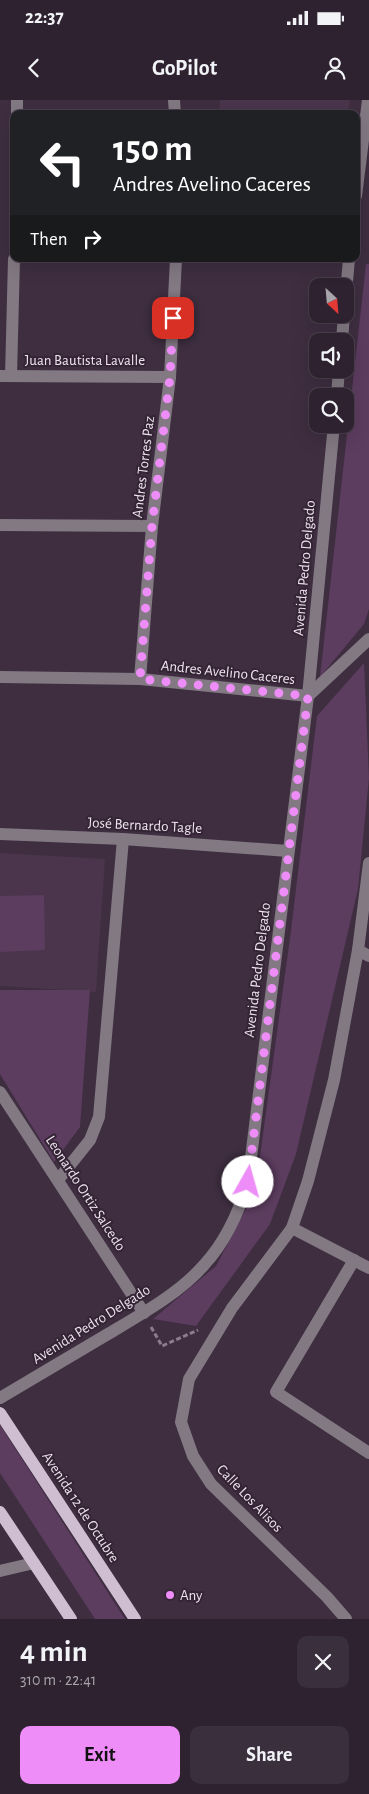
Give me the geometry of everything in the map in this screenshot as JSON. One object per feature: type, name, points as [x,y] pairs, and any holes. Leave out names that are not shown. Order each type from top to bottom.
[{"type":"main road","name":"Avenida 12 de Octubre","points":[[0,1413],[135,1619]]},
{"type":"main road","points":[[0,1512],[71,1619]]},
{"type":"street","points":[[360,164],[368,100]]},
{"type":"street","points":[[6,376],[14,262]]},
{"type":"street","name":"Andres Torres Paz","points":[[140,679],[152,526],[170,377],[176,262]]},
{"type":"street","points":[[347,278],[349,262]]},
{"type":"street","name":"Juan Bautista Lavalle","points":[[6,376],[170,377]]},
{"type":"street","name":"Avenida Pedro Delgado","points":[[0,1398],[144,1313],[185,1283],[204,1266],[232,1225],[248,1182],[308,696],[333,433]]},
{"type":"street","points":[[0,525],[152,526]]},
{"type":"street","name":"Andres Avelino Caceres","points":[[0,677],[140,679],[308,696],[369,639]]},
{"type":"street","name":"José Bernardo Tagle","points":[[0,834],[123,839],[288,851]]},
{"type":"street","points":[[58,1180],[90,1140],[99,1117],[123,839]]},
{"type":"street","points":[[369,863],[363,953],[308,1182],[292,1228],[369,1268]]},
{"type":"street","name":"Leonardo Ortiz Salcedo","points":[[0,1092],[144,1313]]},
{"type":"street","name":"Calle Los Alisos","points":[[292,1228],[232,1308],[189,1378],[181,1422],[193,1456],[211,1484],[327,1597],[346,1619]]},
{"type":"street","points":[[354,1260],[276,1392],[369,1453]]},
{"type":"street","points":[[0,1571],[34,1563]]},
{"type":"path","points":[[144,1313],[162,1346],[202,1328],[218,1331]]},
{"type":"shaded area","points":[[220,100],[350,100],[349,110],[219,110]]},
{"type":"shaded area","points":[[366,264],[369,264],[369,609],[364,624],[320,677],[347,433],[354,433],[354,388],[352,388]]},
{"type":"shaded area","points":[[364,663],[369,778],[358,889],[296,1154],[270,1224],[196,1326],[153,1319],[216,1266],[255,1192],[290,938],[317,716]]},
{"type":"shaded area","points":[[0,853],[105,859],[96,992],[0,986]]},
{"type":"shaded area","points":[[44,895],[45,950],[0,952],[0,896]]},
{"type":"shaded area","points":[[0,990],[90,990],[80,1127],[54,1162],[0,1074]]},
{"type":"shaded area","points":[[0,1425],[125,1619],[95,1619],[0,1473]]},
{"type":"place","name":"Any","points":[[170,1595]]},
{"type":"route","points":[[173,318],[170,377],[152,526],[140,679],[308,696],[248,1182]]}]
